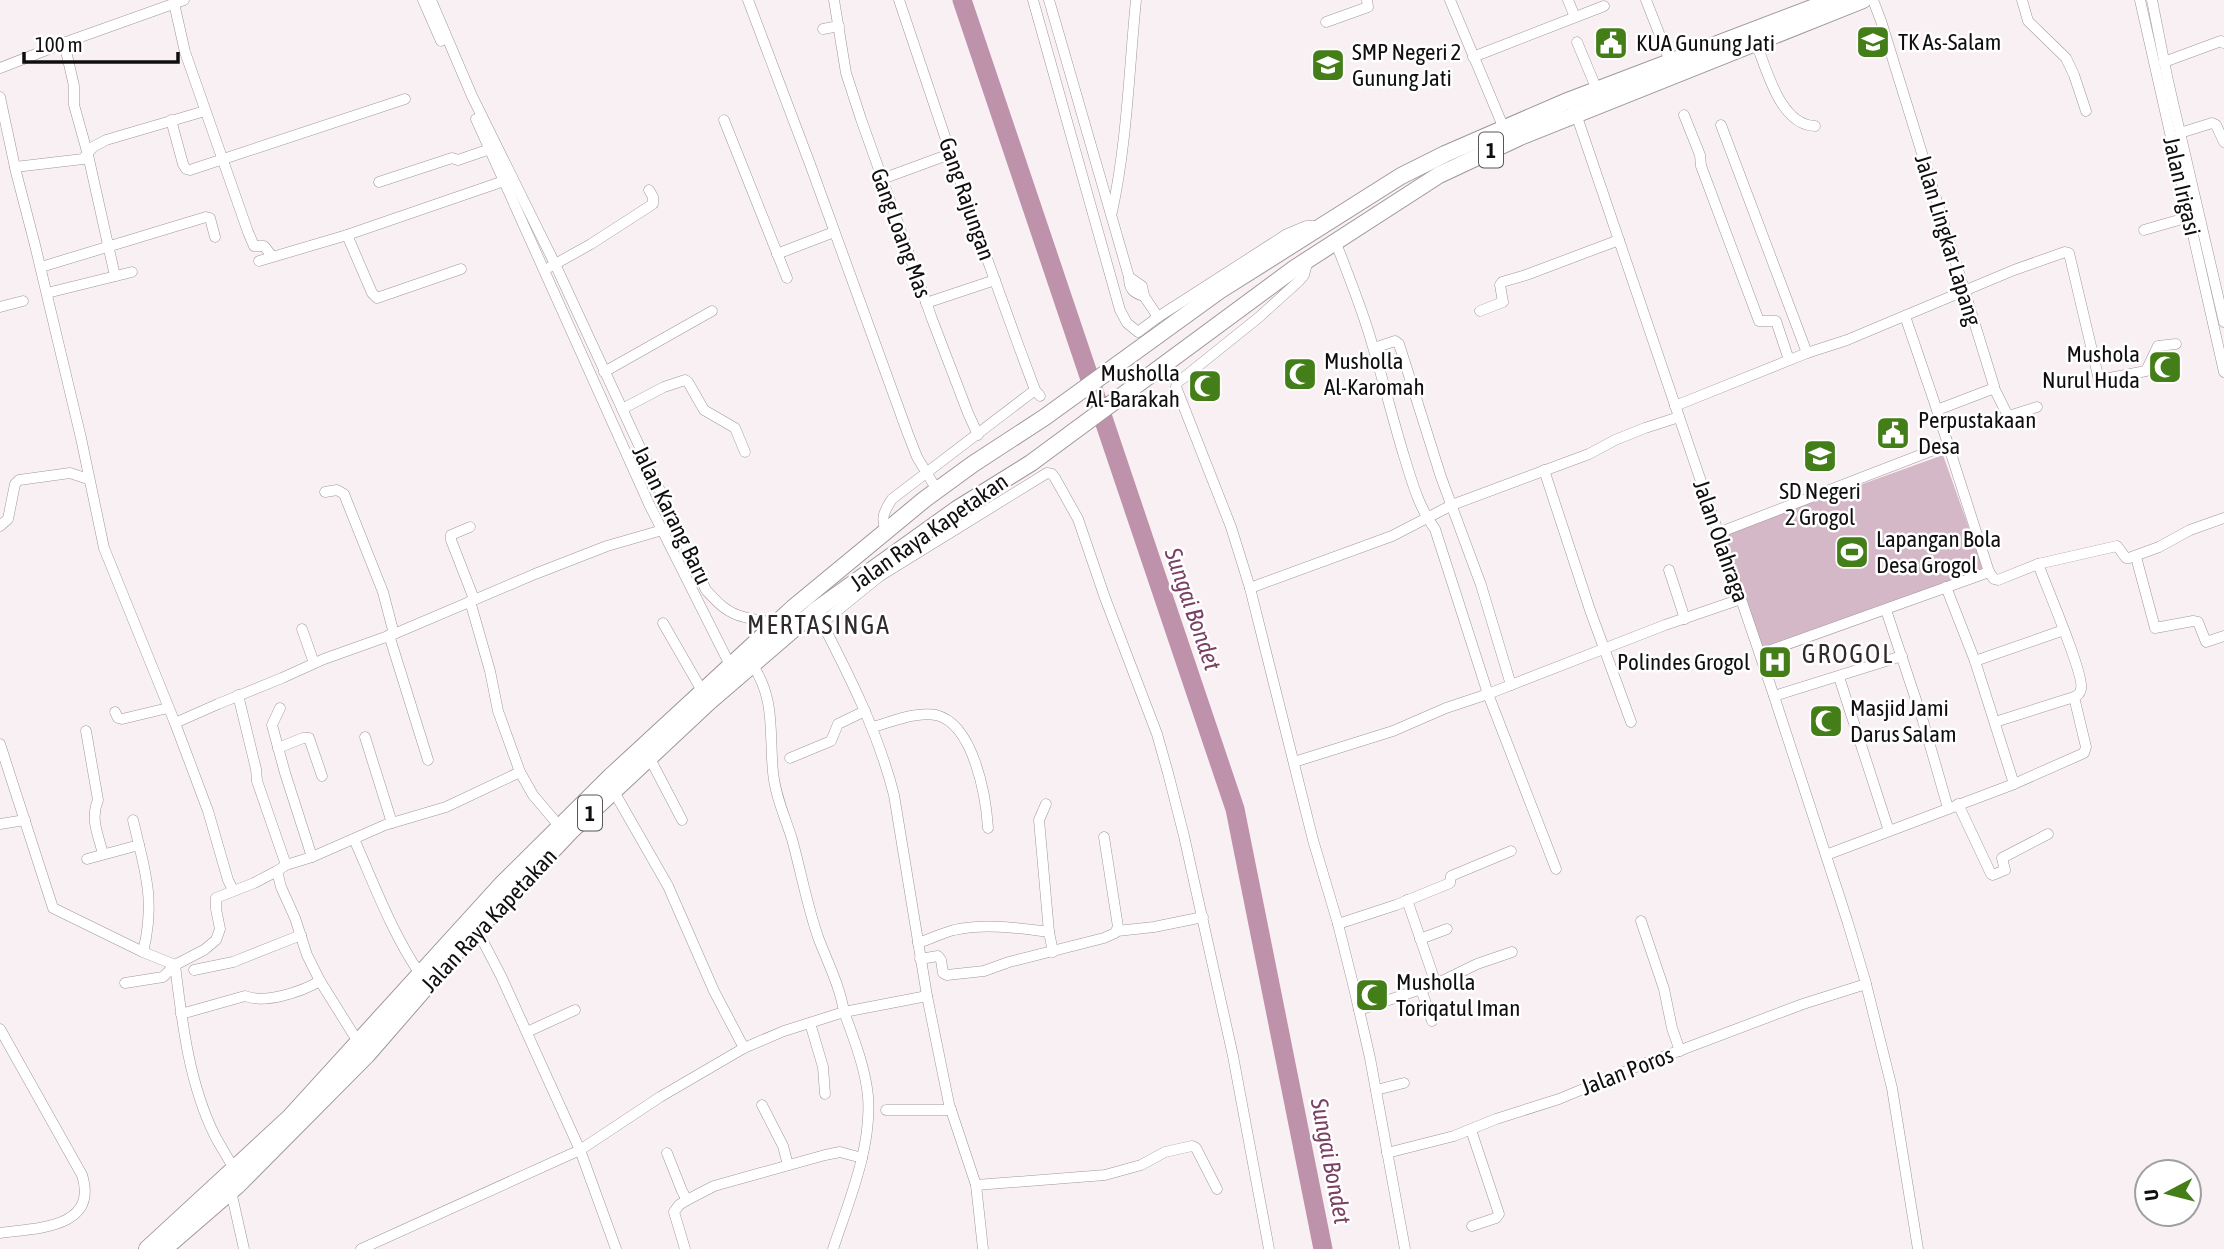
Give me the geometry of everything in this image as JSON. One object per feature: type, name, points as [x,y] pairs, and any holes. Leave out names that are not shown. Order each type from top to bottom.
[{"type":"highway","name":"1","points":[[781,629],[886,530],[937,490],[1053,411],[1219,290],[1401,176],[1673,68],[1833,0]]},
{"type":"highway","name":"1","points":[[1574,108],[1597,90],[1756,43],[1857,1]]},
{"type":"highway","name":"1","points":[[1308,259],[1506,135]]},
{"type":"highway","name":"Jalan Raya Kapetakan","points":[[706,697],[731,667],[754,646],[781,629],[819,617],[957,509],[1031,463],[1308,259]]},
{"type":"highway","name":"Jalan Raya Kapetakan","points":[[147,1249],[363,1049],[420,974],[474,924],[577,818],[646,752],[706,697],[752,664],[781,629]]},
{"type":"highway","name":"Jalan Raya Kapetakan","points":[[164,1249],[231,1191],[363,1049],[560,827],[577,818],[613,790],[646,752]]},
{"type":"street","points":[[423,0],[504,181],[551,266]]},
{"type":"street","points":[[431,0],[472,96],[551,266],[607,406],[669,529],[731,667]]},
{"type":"street","points":[[748,0],[893,395],[917,457],[937,490]]},
{"type":"street","name":"Gang Loang Mas","points":[[834,0],[846,73],[926,303],[978,435]]},
{"type":"street","name":"Gang Rajungan","points":[[899,0],[950,154],[1038,393],[978,435]]},
{"type":"street","points":[[1032,0],[1120,310],[1127,323],[1138,332],[1287,234],[1306,226],[1320,226]]},
{"type":"street","points":[[1049,0],[1129,277],[1142,286],[1144,296],[1158,317]]},
{"type":"street","points":[[1111,216],[1118,184],[1136,0]]},
{"type":"street","points":[[1326,22],[1368,7],[1367,0]]},
{"type":"street","points":[[1450,0],[1506,135]]},
{"type":"street","points":[[1568,0],[1575,17]]},
{"type":"street","points":[[1646,0],[1673,68]]},
{"type":"street","name":"Jalan Lingkar Lapang","points":[[1872,0],[1881,21],[1994,388],[2007,414],[2012,415],[2037,407]]},
{"type":"street","points":[[2022,0],[2028,21],[2066,58],[2086,111]]},
{"type":"street","name":"Jalan Irigasi","points":[[2140,0],[2189,217],[2220,323],[2224,372]]},
{"type":"street","points":[[2152,0],[2220,323]]},
{"type":"street","points":[[0,68],[179,2],[185,52],[221,159],[254,246],[264,246],[272,256]]},
{"type":"street","points":[[1473,57],[1604,6]]},
{"type":"street","points":[[823,29],[839,26]]},
{"type":"street","points":[[2164,62],[2221,41],[2224,43]]},
{"type":"street","points":[[64,43],[74,86],[74,106],[88,155],[115,276]]},
{"type":"street","points":[[1577,43],[1597,90]]},
{"type":"street","points":[[1756,43],[1776,92],[1791,118],[1807,126],[1815,126]]},
{"type":"street","points":[[0,97],[81,438],[104,548],[175,723],[208,811],[233,890]]},
{"type":"street","points":[[171,120],[186,169],[197,168],[405,99]]},
{"type":"street","name":"Jalan Olahraga","points":[[1574,108],[1760,654],[1866,984],[1892,1088],[1918,1249]]},
{"type":"street","points":[[15,167],[83,159],[93,147],[106,140],[205,111]]},
{"type":"street","points":[[1684,115],[1759,321],[1776,321],[1789,360]]},
{"type":"street","points":[[724,120],[787,278]]},
{"type":"street","points":[[2180,133],[2212,123],[2216,125],[2224,142]]},
{"type":"street","points":[[1721,125],[1807,353]]},
{"type":"street","points":[[379,182],[452,158],[458,160],[490,149]]},
{"type":"street","points":[[882,179],[950,154]]},
{"type":"street","points":[[259,261],[347,235],[504,181]]},
{"type":"street","points":[[551,266],[653,204],[649,190]]},
{"type":"street","points":[[41,267],[206,217],[210,218],[215,237]]},
{"type":"street","points":[[2144,230],[2189,217]]},
{"type":"street","points":[[777,254],[834,232]]},
{"type":"street","points":[[347,235],[372,293],[377,298],[461,269]]},
{"type":"street","points":[[1480,311],[1503,302],[1500,285],[1502,282],[1619,240]]},
{"type":"street","points":[[1335,241],[1374,348],[1408,471],[1426,520],[1434,529],[1488,694],[1556,869]]},
{"type":"street","points":[[1675,406],[1807,353],[1847,340],[2014,270],[2067,252],[2099,380],[2146,371],[2158,346],[2176,344]]},
{"type":"street","points":[[1308,259],[1304,275],[1299,281],[1177,383],[1176,387],[1231,527],[1250,588],[1359,1010],[1405,1249]]},
{"type":"street","name":"Jalan Karang Baru","points":[[551,266],[621,409],[669,529],[706,590],[722,607],[746,618],[763,620],[781,629]]},
{"type":"street","points":[[47,293],[132,272]]},
{"type":"street","points":[[926,303],[995,280]]},
{"type":"street","points":[[0,307],[23,301]]},
{"type":"street","points":[[604,372],[712,311]]},
{"type":"street","points":[[1905,316],[1989,572],[1994,579],[1998,580],[2038,564],[2117,546],[2126,558],[2136,557],[2159,548],[2190,530],[2224,518]]},
{"type":"street","points":[[1374,348],[1395,341],[1399,344],[1419,412],[1481,585],[1511,685]]},
{"type":"street","points":[[607,406],[621,409],[664,387],[685,380],[704,410],[735,428],[745,452]]},
{"type":"street","points":[[1937,410],[1994,388]]},
{"type":"street","points":[[1250,588],[1392,536],[1452,506],[1589,454],[1645,428],[1679,417]]},
{"type":"street","points":[[886,530],[882,520],[892,499],[978,435]]},
{"type":"street","points":[[1718,533],[1949,444]]},
{"type":"street","points":[[1544,470],[1631,722]]},
{"type":"street","points":[[0,526],[8,519],[14,488],[19,480],[70,473],[88,479]]},
{"type":"street","points":[[983,1249],[976,1185],[951,1110],[920,959],[894,795],[886,763],[873,727],[819,617],[1047,473],[1052,474],[1078,519],[1157,734],[1203,917],[1233,1056],[1269,1249]]},
{"type":"street","points":[[325,492],[337,490],[344,494],[383,592],[392,635],[428,760]]},
{"type":"street","points":[[470,527],[451,536],[451,540],[472,600],[498,711],[520,772],[533,795],[560,827]]},
{"type":"street","points":[[175,723],[314,663],[392,635],[607,546],[669,529]]},
{"type":"street","points":[[2136,557],[2155,628],[2193,621],[2198,622],[2206,642],[2224,636]]},
{"type":"street","points":[[1995,722],[2074,697],[2082,688],[2064,630],[2038,564]]},
{"type":"street","points":[[1669,570],[1685,619]]},
{"type":"street","points":[[1760,654],[1989,572]]},
{"type":"street","points":[[1946,587],[1975,661],[2014,784]]},
{"type":"street","points":[[1294,762],[1393,731],[1446,708],[1741,599]]},
{"type":"street","points":[[1886,610],[1953,806],[1991,874],[2005,870],[2001,860],[2003,858],[2049,834]]},
{"type":"street","points":[[663,623],[706,697]]},
{"type":"street","points":[[302,629],[314,663]]},
{"type":"street","points":[[1975,661],[2064,630]]},
{"type":"street","points":[[1774,696],[1902,656]]},
{"type":"street","points":[[752,664],[764,684],[768,698],[772,720],[773,774],[778,797],[809,909],[848,1012],[868,1098],[862,1158],[833,1249]]},
{"type":"street","points":[[1839,677],[1889,831]]},
{"type":"street","points":[[238,695],[257,769],[257,781],[282,868],[288,907],[320,981],[363,1049]]},
{"type":"street","points":[[1826,855],[2014,784],[2084,753],[2086,747],[2074,697]]},
{"type":"street","points":[[115,712],[118,718],[122,719],[168,708]]},
{"type":"street","points":[[280,708],[272,722],[312,857]]},
{"type":"street","points":[[790,758],[831,741],[838,724],[865,711]]},
{"type":"street","points":[[873,727],[921,715],[939,716],[950,722],[963,738],[976,765],[986,802],[988,828]]},
{"type":"street","points":[[86,731],[98,800],[93,808],[95,826],[103,854]]},
{"type":"street","points":[[278,748],[309,737],[322,776]]},
{"type":"street","points":[[365,737],[392,823]]},
{"type":"street","points":[[0,744],[53,908],[175,965]]},
{"type":"street","points":[[646,752],[682,820]]},
{"type":"street","points":[[125,984],[161,978],[175,965],[204,950],[216,940],[220,929],[215,900],[233,890],[392,823],[446,807],[520,772]]},
{"type":"street","points":[[613,790],[668,886],[714,991],[744,1048]]},
{"type":"street","points":[[1046,804],[1039,820],[1053,952]]},
{"type":"street","points":[[0,824],[24,820]]},
{"type":"street","points":[[133,820],[148,879],[148,925],[143,952]]},
{"type":"street","points":[[1104,837],[1118,930]]},
{"type":"street","points":[[354,839],[400,940],[420,974]]},
{"type":"street","points":[[87,859],[139,845]]},
{"type":"street","points":[[1338,924],[1450,883],[1451,876],[1511,851]]},
{"type":"street","points":[[1407,900],[1436,984]]},
{"type":"street","points":[[920,959],[938,956],[943,972],[951,975],[984,971],[1009,961],[1108,937],[1118,930],[1154,927],[1203,917]]},
{"type":"street","points":[[1641,921],[1664,989],[1680,1051]]},
{"type":"street","points":[[474,924],[527,1032],[580,1150],[616,1249]]},
{"type":"street","points":[[918,943],[954,930],[979,927],[1049,933]]},
{"type":"street","points":[[1420,939],[1447,929]]},
{"type":"street","points":[[194,970],[233,962],[301,935]]},
{"type":"street","points":[[1359,1010],[1436,984],[1477,964],[1512,952]]},
{"type":"street","points":[[175,965],[191,1062],[215,1135],[234,1169]]},
{"type":"street","points":[[181,1014],[245,996],[254,1000],[299,992],[320,981]]},
{"type":"street","name":"Jalan Poros","points":[[1387,1153],[1436,1141],[1559,1099],[1803,1004],[1866,984]]},
{"type":"street","points":[[1421,989],[1432,1021]]},
{"type":"street","points":[[360,1249],[580,1150],[660,1097],[744,1048],[784,1031],[848,1012],[927,996]]},
{"type":"street","points":[[527,1032],[575,1010]]},
{"type":"street","points":[[810,1023],[823,1067],[825,1094]]},
{"type":"street","points":[[0,1029],[82,1175],[85,1192],[81,1207],[65,1222],[0,1233]]},
{"type":"street","points":[[1376,1090],[1404,1083]]},
{"type":"street","points":[[762,1105],[783,1146],[788,1165]]},
{"type":"street","points":[[886,1110],[951,1110]]},
{"type":"street","points":[[1471,1130],[1499,1214],[1496,1218],[1472,1226]]},
{"type":"street","points":[[976,1185],[1105,1175],[1141,1165],[1165,1152],[1194,1146],[1217,1189]]},
{"type":"street","points":[[685,1249],[674,1212],[679,1205],[714,1186],[840,1152],[862,1158]]},
{"type":"street","points":[[667,1153],[688,1200]]},
{"type":"street","points":[[231,1191],[244,1249]]},
{"type":"shaded area","name":"Lapangan Bola Desa Grogol","points":[[1943,455],[1984,570],[1762,649],[1721,535]]},
{"type":"waterway","name":"Sungai Bondet","points":[[962,0],[1235,809],[1323,1249]]},
{"type":"place","name":"TK As-Salam","points":[[1873,42]]},
{"type":"place","name":"KUA Gunung Jati","points":[[1611,43]]},
{"type":"place","name":"SMP Negeri 2 Gunung Jati","points":[[1328,65]]},
{"type":"place","name":"Mushola Nurul Huda","points":[[2165,367]]},
{"type":"place","name":"Musholla Al-Karomah","points":[[1300,374]]},
{"type":"place","name":"Musholla Al-Barakah","points":[[1205,386]]},
{"type":"place","name":"Perpustakaan Desa","points":[[1893,433]]},
{"type":"place","name":"SD Negeri 2 Grogol","points":[[1820,456]]},
{"type":"place","name":"Lapangan Bola Desa Grogol","points":[[1852,552]]},
{"type":"place","name":"Polindes Grogol","points":[[1775,662]]},
{"type":"place","name":"Masjid Jami Darus Salam","points":[[1826,721]]},
{"type":"place","name":"Musholla Toriqatul Iman","points":[[1372,995]]},
{"type":"district","name":"MERTASINGA","points":[[819,625]]},
{"type":"district","name":"GROGOL","points":[[1848,654]]}]
